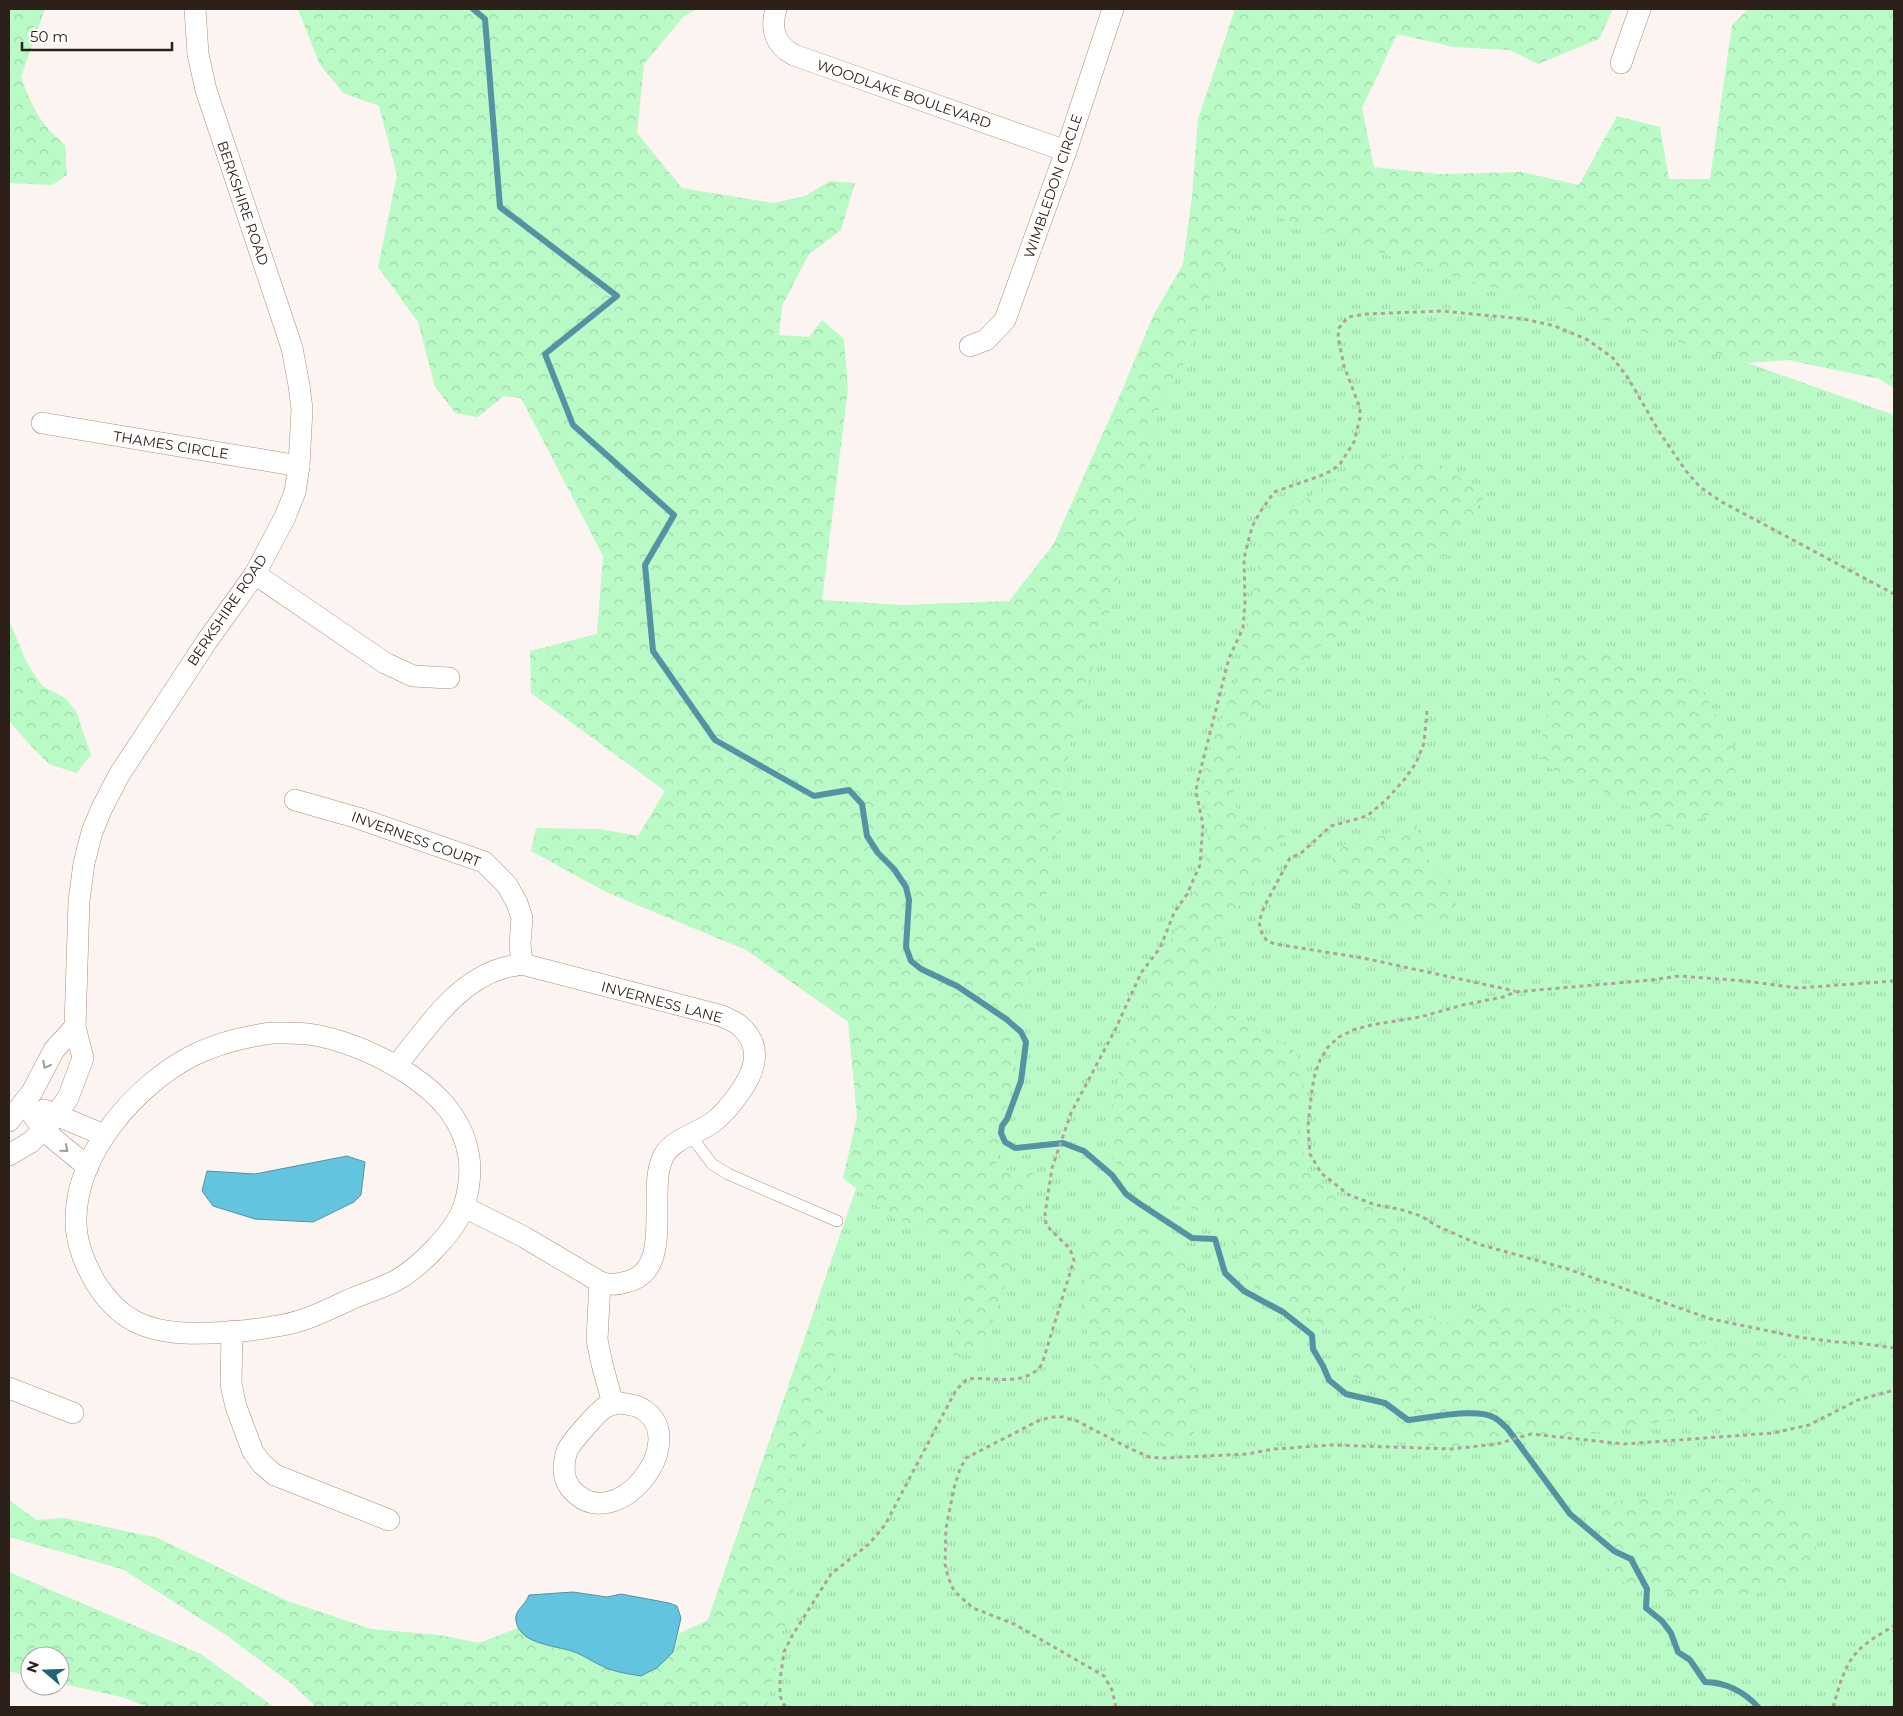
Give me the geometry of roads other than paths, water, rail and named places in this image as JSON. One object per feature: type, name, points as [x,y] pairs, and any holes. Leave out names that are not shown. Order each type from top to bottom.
[{"type":"street","name":"BERKSHIRE ROAD","points":[[9,1155],[31,1142],[50,1122],[68,1098],[83,1058],[75,1027],[79,901],[84,863],[92,832],[119,774],[206,640],[255,574],[285,517],[295,492],[299,466],[302,409],[300,385],[292,348],[206,90],[198,54],[195,9]]},
{"type":"street","name":"WOODLAKE BOULEVARD","points":[[776,9],[773,19],[775,35],[786,51],[794,56],[1066,151]]},
{"type":"street","name":"WIMBLEDON CIRCLE","points":[[970,346],[986,340],[1005,320],[1066,151],[1113,9]]},
{"type":"street","points":[[1621,63],[1640,9]]},
{"type":"street","name":"THAMES CIRCLE","points":[[42,423],[299,466]]},
{"type":"street","points":[[255,574],[385,663],[413,676],[449,678]]},
{"type":"street","name":"INVERNESS COURT","points":[[295,800],[358,818],[484,862],[507,885],[517,903],[522,918],[520,944],[522,964]]},
{"type":"street","name":"INVERNESS LANE","points":[[396,1066],[444,1008],[462,990],[502,968],[522,964],[722,1016],[738,1024],[749,1037],[754,1048],[755,1062],[750,1078],[728,1110],[712,1123],[674,1144],[667,1150],[662,1159],[657,1175],[656,1250],[651,1263],[644,1273],[632,1281],[619,1284],[600,1282],[524,1237],[464,1207]]},
{"type":"street","points":[[9,1121],[25,1103],[54,1050],[75,1027]]},
{"type":"street","points":[[298,1033],[318,1035],[351,1046],[396,1066],[420,1082],[436,1096],[460,1125],[468,1151],[471,1171],[464,1207],[456,1221],[438,1245],[414,1269],[394,1282],[315,1316],[283,1325],[232,1331],[186,1333],[143,1326],[127,1318],[107,1300],[88,1271],[76,1233],[77,1205],[93,1153],[104,1135],[138,1096],[166,1072],[207,1049],[251,1036],[298,1033]]},
{"type":"street","points":[[25,1103],[50,1122],[88,1167]]},
{"type":"street","points":[[50,1122],[104,1135]]},
{"type":"street","points":[[600,1282],[597,1340],[613,1404]]},
{"type":"street","points":[[232,1331],[231,1384],[236,1407],[253,1452],[262,1464],[275,1474],[390,1520]]},
{"type":"street","points":[[9,1388],[73,1413]]},
{"type":"street","points":[[613,1404],[631,1405],[644,1410],[651,1417],[657,1427],[658,1452],[653,1466],[627,1494],[616,1501],[606,1504],[581,1498],[571,1489],[566,1480],[564,1470],[567,1449],[597,1414],[613,1404]]},
{"type":"lane","points":[[691,1136],[712,1164],[728,1174],[837,1221]]},
{"type":"water","points":[[347,1156],[365,1162],[361,1195],[354,1202],[313,1222],[255,1219],[213,1206],[202,1191],[207,1171],[255,1174]]},
{"type":"water","points":[[573,1592],[607,1597],[621,1594],[677,1606],[681,1618],[673,1652],[658,1667],[641,1676],[622,1673],[569,1650],[532,1640],[519,1629],[516,1617],[529,1595]]},
{"type":"waterway","points":[[473,9],[485,19],[500,207],[617,296],[545,354],[573,425],[674,515],[645,565],[653,651],[715,740],[814,796],[849,790],[862,804],[867,836],[878,853],[894,869],[906,887],[909,900],[906,947],[911,961],[921,969],[957,986],[1006,1019],[1021,1032],[1026,1042],[1021,1081],[1007,1119],[1002,1126],[1001,1133],[1005,1142],[1015,1148],[1063,1143],[1084,1151],[1112,1175],[1126,1194],[1140,1204],[1192,1238],[1215,1239],[1225,1273],[1244,1291],[1283,1312],[1312,1335],[1313,1349],[1329,1380],[1346,1394],[1385,1403],[1408,1420],[1466,1413],[1487,1415],[1498,1420],[1507,1428],[1570,1514],[1614,1551],[1631,1559],[1647,1589],[1646,1608],[1662,1621],[1671,1633],[1678,1652],[1690,1660],[1705,1682],[1720,1684],[1741,1692],[1758,1707]]}]
